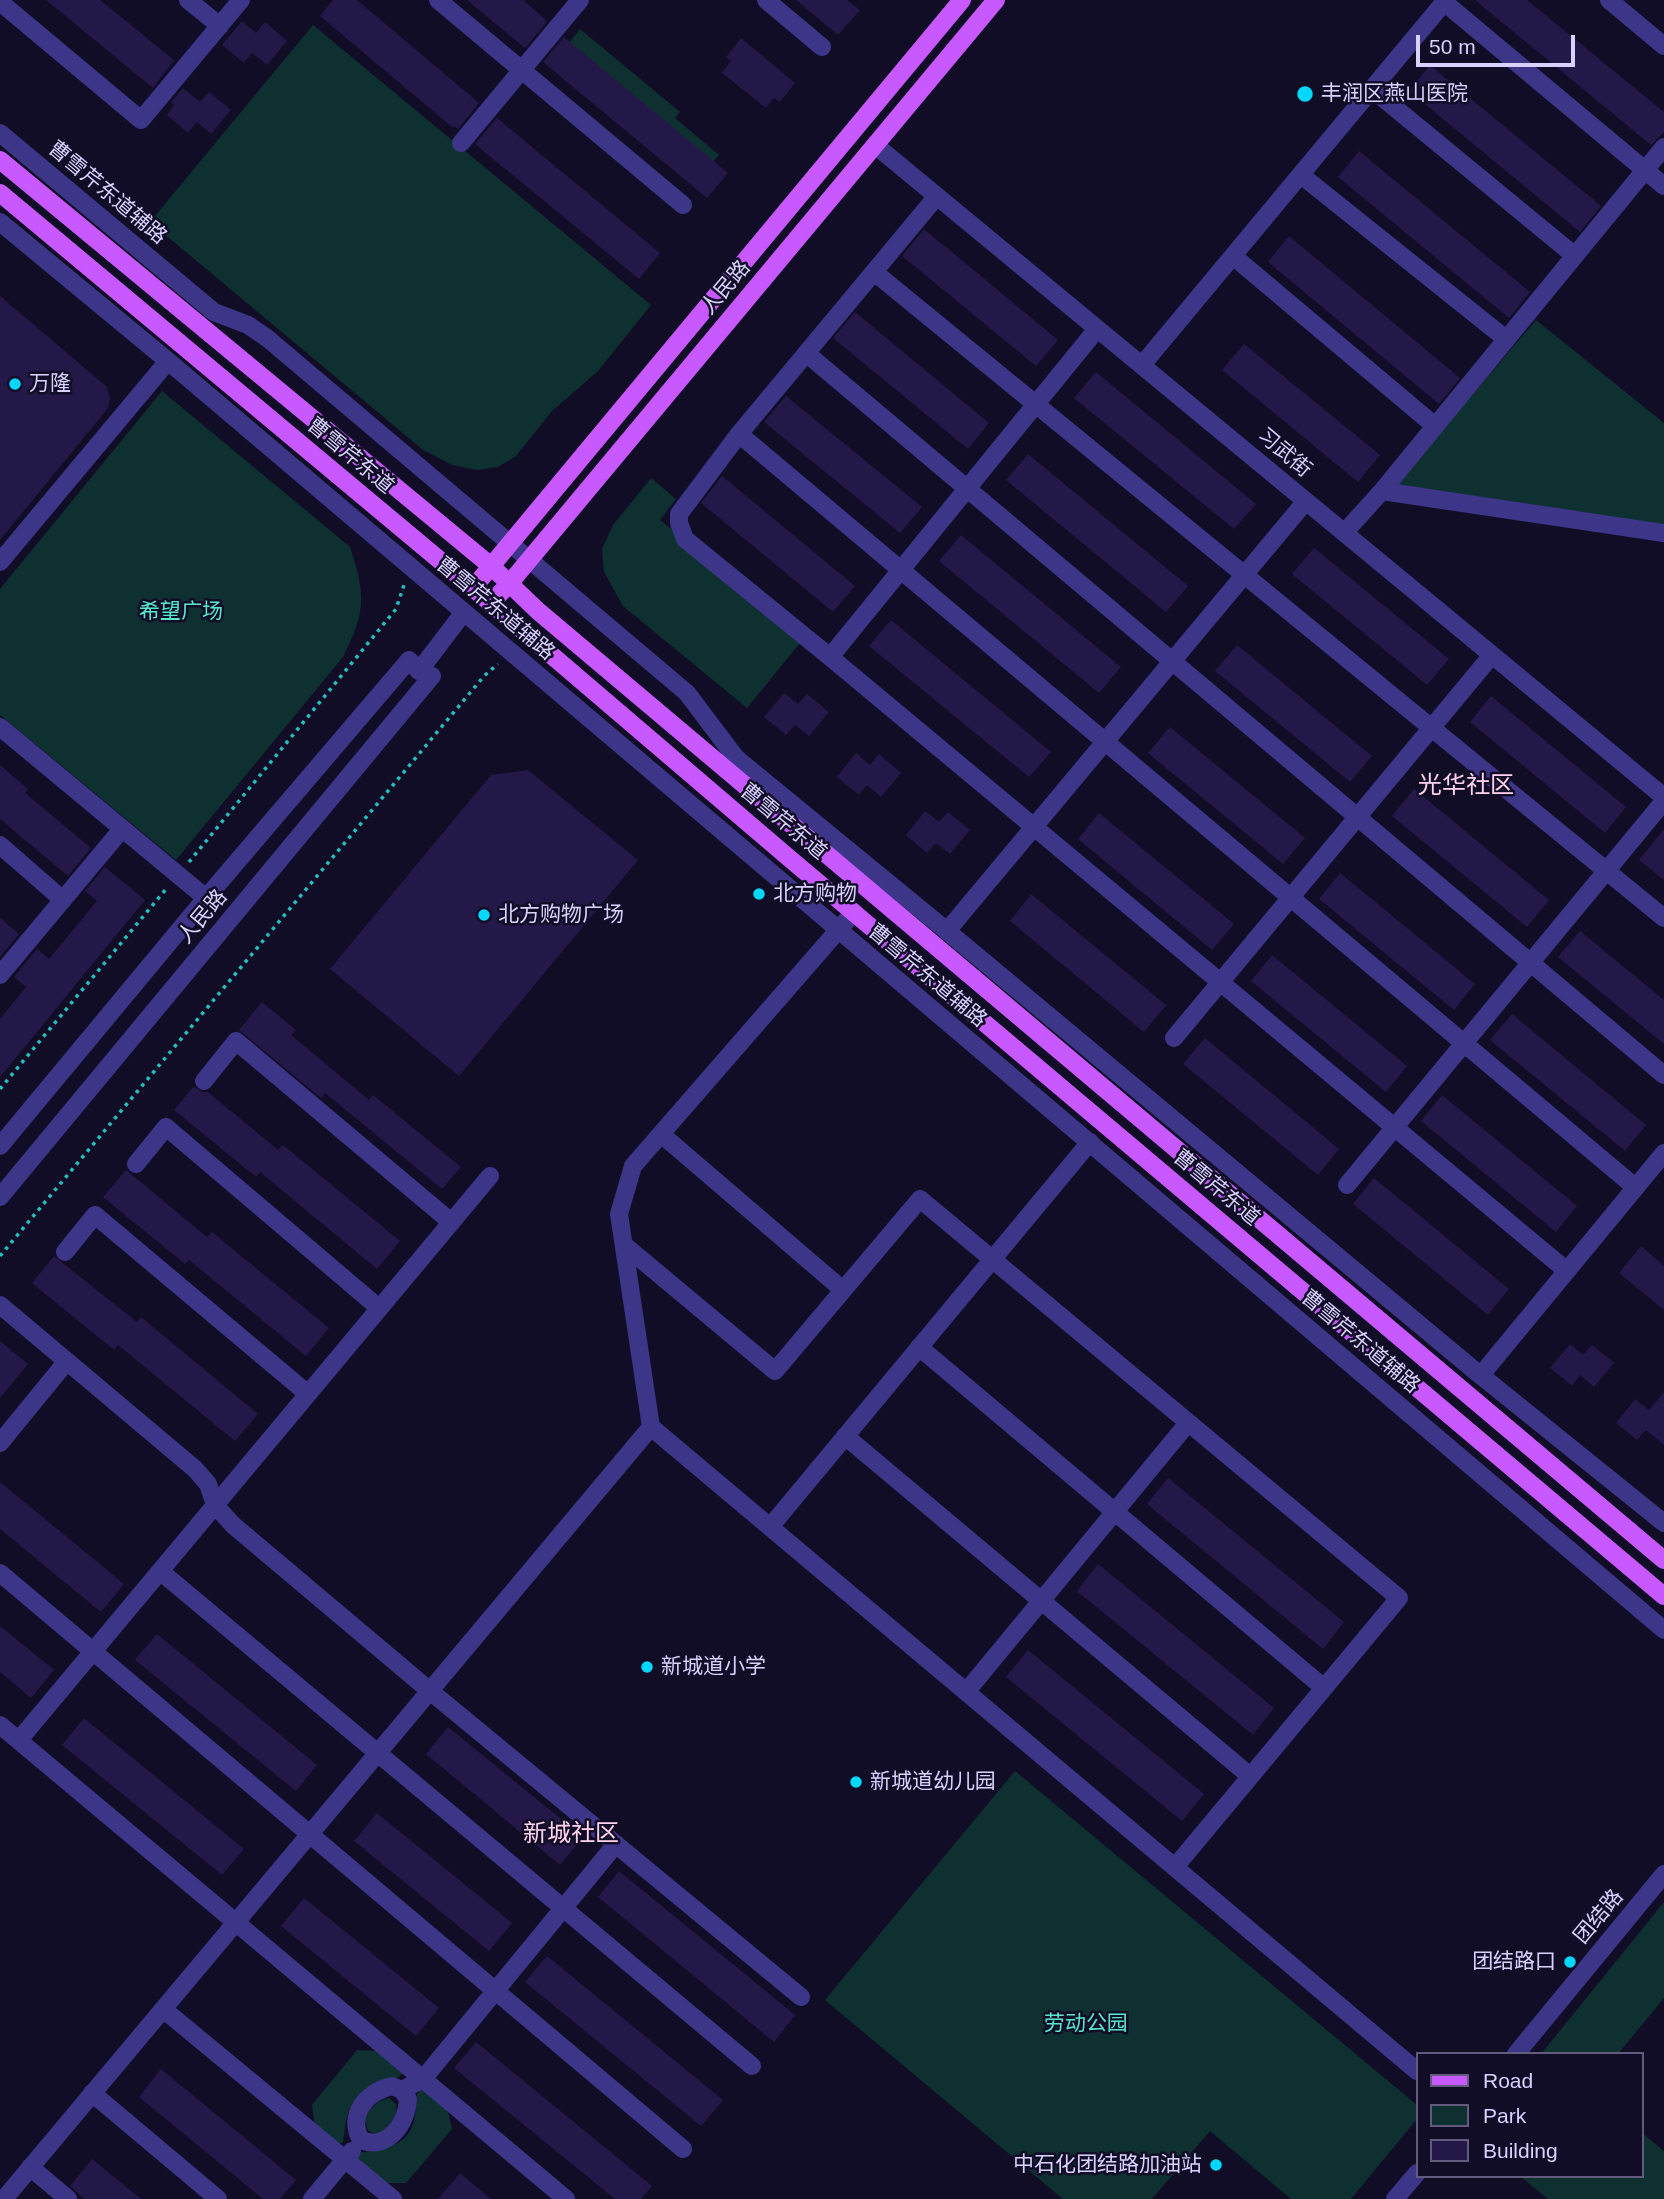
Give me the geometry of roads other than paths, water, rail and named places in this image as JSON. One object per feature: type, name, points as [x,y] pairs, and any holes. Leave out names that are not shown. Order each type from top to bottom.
[{"type":"main road","name":"人民路","points":[[473,588],[962,0]]},
{"type":"main road","name":"人民路","points":[[490,604],[996,0]]},
{"type":"main road","name":"曹雪芹东道","points":[[0,160],[491,566],[538,611],[1664,1560]]},
{"type":"main road","name":"曹雪芹东道","points":[[0,193],[473,588],[1664,1596]]},
{"type":"street","points":[[188,0],[219,26]]},
{"type":"street","points":[[0,2],[141,120],[241,0]]},
{"type":"street","points":[[438,0],[683,205]]},
{"type":"street","points":[[460,144],[580,0]]},
{"type":"street","points":[[766,0],[822,47]]},
{"type":"street","points":[[1609,0],[1664,46]]},
{"type":"street","points":[[1142,365],[1445,1],[1664,186]]},
{"type":"street","points":[[1372,89],[1574,256]]},
{"type":"street","name":"曹雪芹东道辅路","points":[[0,133],[214,312],[248,326],[267,338],[687,693],[736,758],[1481,1375],[1664,1523]]},
{"type":"street","name":"习武街","points":[[875,145],[1664,799]]},
{"type":"street","points":[[1344,533],[1382,491],[1664,147]]},
{"type":"street","points":[[1301,175],[1506,339]]},
{"type":"street","points":[[937,196],[739,434],[679,514],[679,523],[685,539],[1567,1271]]},
{"type":"street","name":"曹雪芹东道辅路","points":[[0,222],[168,361],[1664,1630]]},
{"type":"street","points":[[1233,257],[1435,426]]},
{"type":"street","points":[[874,272],[1664,918]]},
{"type":"street","points":[[830,657],[1097,329]]},
{"type":"street","points":[[806,353],[1664,1075]]},
{"type":"street","points":[[0,562],[168,361]]},
{"type":"street","points":[[739,434],[1635,1187]]},
{"type":"street","points":[[1382,491],[1664,533]]},
{"type":"street","points":[[947,931],[1306,501]]},
{"type":"street","points":[[419,671],[464,612]]},
{"type":"street","points":[[1174,1038],[1492,654]]},
{"type":"street","name":"人民路","points":[[0,1146],[409,660],[419,671],[432,677],[0,1197]]},
{"type":"street","points":[[0,727],[206,898]]},
{"type":"street","points":[[1347,1185],[1664,799]]},
{"type":"street","points":[[0,975],[122,829]]},
{"type":"street","points":[[0,845],[63,900]]},
{"type":"street","points":[[854,912],[633,1166],[619,1214],[651,1427],[1416,2070]]},
{"type":"street","points":[[204,1081],[236,1041],[451,1222]]},
{"type":"street","points":[[136,1164],[166,1127],[379,1308]]},
{"type":"street","points":[[661,1134],[843,1290]]},
{"type":"street","points":[[770,1527],[1090,1142]]},
{"type":"street","points":[[1481,1375],[1664,1153]]},
{"type":"street","points":[[19,1741],[490,1176]]},
{"type":"street","points":[[624,1245],[775,1371],[920,1199],[1399,1598],[1175,1867]]},
{"type":"street","points":[[65,1252],[95,1215],[308,1394]]},
{"type":"street","points":[[0,1305],[195,1469],[208,1484],[215,1505],[233,1525],[801,1997]]},
{"type":"street","points":[[919,1347],[1324,1688]]},
{"type":"street","points":[[0,1443],[67,1361]]},
{"type":"street","points":[[966,1692],[1188,1423]]},
{"type":"street","points":[[4,2199],[651,1427]]},
{"type":"street","points":[[845,1436],[1250,1776]]},
{"type":"street","points":[[160,1572],[752,2066]]},
{"type":"street","points":[[0,1573],[683,2149]]},
{"type":"street","points":[[0,1725],[566,2199]]},
{"type":"street","points":[[402,2090],[423,2079],[616,1844]]},
{"type":"street","name":"团结路","points":[[1518,2052],[1664,1874]]},
{"type":"street","points":[[163,2009],[393,2199]]},
{"type":"street","points":[[392,2086],[402,2090],[408,2099],[407,2108],[396,2132],[384,2142],[370,2144],[361,2140],[355,2129],[355,2118],[364,2104],[374,2092],[384,2088],[392,2086]]},
{"type":"street","points":[[92,2093],[218,2199]]},
{"type":"street","points":[[312,2199],[361,2140]]},
{"type":"street","points":[[30,2168],[68,2199]]},
{"type":"street","points":[[1395,2199],[1416,2174]]},
{"type":"place","name":"丰润区燕山医院","points":[[1305,94]]},
{"type":"place","name":"万隆","points":[[15,384]]},
{"type":"place","name":"北方购物","points":[[759,894]]},
{"type":"place","name":"北方购物广场","points":[[484,915]]},
{"type":"place","name":"新城道小学","points":[[647,1667]]},
{"type":"place","name":"新城道幼儿园","points":[[856,1782]]},
{"type":"place","name":"团结路口","points":[[1570,1962]]},
{"type":"place","name":"中石化团结路加油站","points":[[1216,2165]]},
{"type":"district","name":"光华社区","points":[[1466,786]]},
{"type":"district","name":"新城社区","points":[[571,1834]]},
{"type":"park label","name":"希望广场","points":[[181,612]]},
{"type":"park label","name":"劳动公园","points":[[1086,2024]]}]
